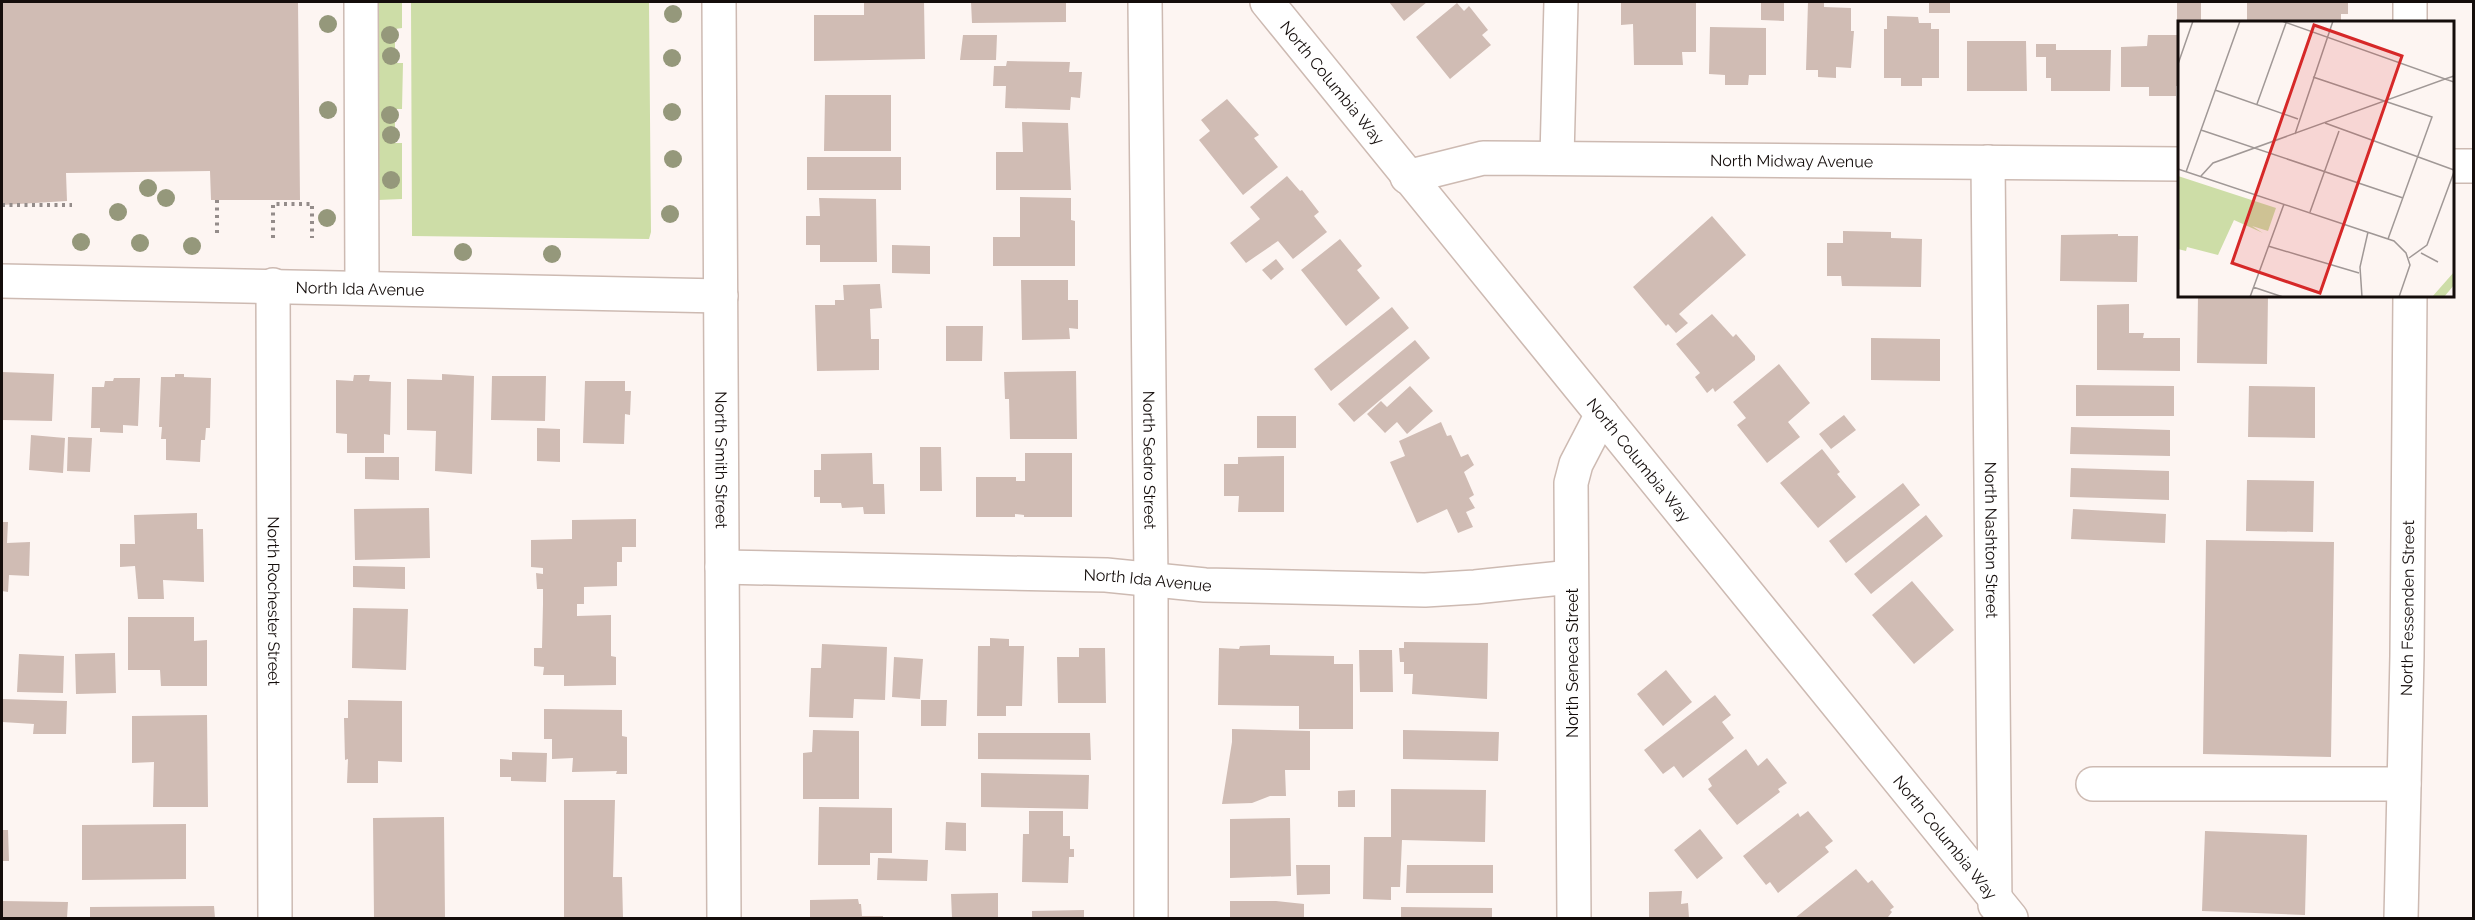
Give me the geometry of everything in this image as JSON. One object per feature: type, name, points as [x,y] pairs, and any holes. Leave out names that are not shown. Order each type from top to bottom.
[{"type":"street","points":[[361,2],[362,287]]},
{"type":"street","name":"North Smith Street","points":[[719,2],[724,918]]},
{"type":"street","name":"North Sedro Street","points":[[1145,2],[1151,580],[1151,918]]},
{"type":"street","name":"North Columbia Way","points":[[1267,2],[1602,414],[2000,911]]},
{"type":"street","points":[[1557,157],[1561,2]]},
{"type":"street","points":[[2410,2],[2410,21]]},
{"type":"street","name":"North Midway Avenue","points":[[1407,177],[1483,158],[2178,164]]},
{"type":"street","name":"North Nashton Street","points":[[1988,162],[2000,911]]},
{"type":"street","points":[[2454,166],[2474,166]]},
{"type":"street","name":"North Ida Avenue","points":[[2,281],[721,296]]},
{"type":"street","name":"North Rochester Street","points":[[273,285],[275,918]]},
{"type":"street","name":"North Fessenden Street","points":[[2401,918],[2410,297]]},
{"type":"street","name":"North Seneca Street","points":[[1574,918],[1571,483],[1576,464],[1602,414]]},
{"type":"street","name":"North Ida Avenue","points":[[722,567],[1106,575],[1205,585],[1425,590],[1571,577]]},
{"type":"street","points":[[2092,783],[2404,784]]},
{"type":"path","points":[[217,200],[217,236]]},
{"type":"path","points":[[273,238],[273,204],[312,204],[312,238]]},
{"type":"path","points":[[2,205],[72,205]]},
{"type":"green space","points":[[377,2],[402,2],[402,28],[395,29],[395,63],[403,63],[402,109],[395,109],[395,143],[402,143],[402,199],[378,200]]},
{"type":"green space","points":[[411,2],[649,2],[651,232],[649,239],[412,236]]},
{"type":"building","points":[[2,2],[298,2],[300,200],[211,200],[210,171],[66,173],[67,201],[2,205]]},
{"type":"building","points":[[864,2],[924,2],[925,59],[814,61],[814,15],[864,15]]},
{"type":"building","points":[[971,2],[1066,2],[1066,22],[972,23]]},
{"type":"building","points":[[1389,2],[1427,2],[1404,21]]},
{"type":"building","points":[[1621,2],[1696,2],[1696,52],[1682,52],[1683,65],[1634,65],[1633,24],[1621,25]]},
{"type":"building","points":[[1761,2],[1784,2],[1784,21],[1761,20]]},
{"type":"building","points":[[1808,2],[1824,2],[1824,7],[1851,8],[1851,31],[1854,31],[1851,68],[1836,67],[1836,78],[1818,77],[1818,70],[1806,70]]},
{"type":"building","points":[[1929,2],[1950,2],[1950,13],[1929,13]]},
{"type":"building","points":[[2177,2],[2201,2],[2201,21],[2177,22]]},
{"type":"building","points":[[2247,2],[2348,2],[2348,14],[2341,14],[2341,21],[2247,20]]},
{"type":"building","points":[[1457,3],[1464,11],[1469,6],[1488,30],[1482,35],[1491,45],[1450,79],[1416,37]]},
{"type":"building","points":[[1887,16],[1918,17],[1919,23],[1931,23],[1931,29],[1939,29],[1939,78],[1922,78],[1922,86],[1901,86],[1901,78],[1884,78],[1884,29],[1887,29]]},
{"type":"building","points":[[1710,27],[1766,28],[1766,75],[1749,75],[1748,85],[1725,85],[1725,75],[1709,74]]},
{"type":"building","points":[[963,35],[997,35],[996,60],[960,60]]},
{"type":"building","points":[[2148,35],[2178,35],[2176,96],[2149,96],[2149,87],[2121,87],[2121,47],[2147,46]]},
{"type":"building","points":[[1967,41],[2026,41],[2027,91],[1967,91]]},
{"type":"building","points":[[2036,44],[2056,44],[2056,50],[2111,50],[2110,91],[2051,91],[2051,78],[2046,78],[2046,57],[2036,57]]},
{"type":"building","points":[[1007,61],[1070,62],[1069,72],[1082,72],[1080,98],[1071,97],[1070,110],[1005,108],[1006,86],[993,86],[994,66],[1006,66]]},
{"type":"building","points":[[825,95],[891,95],[891,151],[824,151]]},
{"type":"building","points":[[1227,99],[1259,135],[1254,138],[1278,167],[1243,195],[1199,140],[1210,131],[1201,120]]},
{"type":"building","points":[[1022,122],[1068,123],[1071,190],[996,190],[996,152],[1023,152]]},
{"type":"building","points":[[807,157],[901,157],[901,190],[807,190]]},
{"type":"building","points":[[1287,176],[1300,191],[1302,190],[1319,212],[1314,216],[1327,232],[1293,259],[1278,241],[1246,263],[1230,243],[1260,219],[1250,207]]},
{"type":"building","points":[[1020,197],[1071,198],[1071,220],[1075,221],[1075,266],[993,266],[993,237],[1020,237]]},
{"type":"building","points":[[819,198],[876,199],[877,262],[820,262],[820,245],[806,245],[806,216],[820,216]]},
{"type":"building","points":[[1712,216],[1746,255],[1679,314],[1688,323],[1676,333],[1668,324],[1666,326],[1633,287]]},
{"type":"building","points":[[1843,231],[1891,232],[1891,238],[1922,239],[1921,287],[1842,286],[1841,276],[1827,276],[1827,243],[1843,243]]},
{"type":"building","points":[[2118,234],[2118,236],[2138,236],[2137,282],[2060,281],[2061,235]]},
{"type":"building","points":[[1340,239],[1362,266],[1357,270],[1380,298],[1346,326],[1301,270]]},
{"type":"building","points":[[892,245],[930,246],[930,274],[892,273]]},
{"type":"building","points":[[1276,259],[1284,269],[1271,280],[1262,270]]},
{"type":"building","points":[[1021,280],[1068,280],[1068,300],[1078,300],[1078,329],[1069,328],[1070,339],[1022,340]]},
{"type":"building","points":[[880,284],[882,308],[870,309],[871,339],[879,339],[879,370],[817,371],[815,305],[835,305],[835,300],[844,300],[843,285]]},
{"type":"building","points":[[2198,297],[2268,297],[2267,364],[2197,363]]},
{"type":"building","points":[[2129,304],[2129,333],[2144,333],[2143,338],[2180,338],[2180,371],[2097,370],[2097,305]]},
{"type":"building","points":[[1392,307],[1409,328],[1331,391],[1314,369]]},
{"type":"building","points":[[1712,314],[1733,337],[1736,334],[1755,356],[1755,360],[1715,392],[1713,388],[1707,393],[1695,377],[1700,373],[1676,344]]},
{"type":"building","points":[[946,326],[983,326],[982,361],[946,361]]},
{"type":"building","points":[[1871,338],[1940,339],[1940,381],[1871,380]]},
{"type":"building","points":[[1415,340],[1430,358],[1354,422],[1338,404]]},
{"type":"building","points":[[1779,364],[1810,403],[1788,422],[1800,437],[1767,463],[1737,425],[1746,418],[1733,402]]},
{"type":"building","points":[[1076,371],[1077,439],[1010,439],[1009,399],[1005,399],[1004,372]]},
{"type":"building","points":[[2,372],[54,374],[52,421],[2,420]]},
{"type":"building","points":[[175,374],[184,374],[184,377],[211,378],[210,428],[206,428],[205,440],[201,440],[200,462],[166,460],[166,439],[161,439],[162,427],[159,427],[161,377],[175,377]]},
{"type":"building","points":[[442,374],[474,376],[472,474],[435,471],[436,431],[407,430],[407,379],[442,380]]},
{"type":"building","points":[[354,375],[370,375],[369,381],[391,382],[390,435],[384,434],[384,453],[347,453],[347,434],[336,433],[336,380],[353,381]]},
{"type":"building","points":[[492,376],[546,376],[545,421],[491,420]]},
{"type":"building","points":[[114,378],[140,378],[138,426],[123,425],[123,433],[100,432],[100,428],[91,428],[92,387],[104,387],[105,381],[113,381]]},
{"type":"building","points":[[585,381],[625,381],[625,391],[631,391],[630,415],[625,414],[624,444],[583,443]]},
{"type":"building","points":[[2076,385],[2174,386],[2174,416],[2076,416]]},
{"type":"building","points":[[1410,386],[1433,411],[1407,434],[1397,422],[1385,433],[1367,414],[1381,401],[1387,407]]},
{"type":"building","points":[[2249,386],[2315,387],[2315,438],[2248,437]]},
{"type":"building","points":[[1844,415],[1856,430],[1831,449],[1819,434]]},
{"type":"building","points":[[1257,416],[1296,416],[1296,448],[1257,448]]},
{"type":"building","points":[[1441,422],[1447,436],[1451,435],[1461,457],[1468,454],[1474,465],[1464,472],[1474,495],[1469,498],[1475,508],[1466,512],[1473,527],[1458,533],[1447,509],[1417,523],[1390,462],[1405,456],[1399,441]]},
{"type":"building","points":[[2071,427],[2170,430],[2170,456],[2070,454]]},
{"type":"building","points":[[537,428],[560,429],[560,462],[537,461]]},
{"type":"building","points":[[31,435],[65,438],[63,473],[29,470]]},
{"type":"building","points":[[68,437],[92,438],[90,472],[67,471]]},
{"type":"building","points":[[920,447],[941,447],[942,491],[920,491]]},
{"type":"building","points":[[1822,449],[1840,472],[1837,474],[1856,497],[1818,528],[1780,483]]},
{"type":"building","points":[[872,453],[873,484],[884,484],[885,514],[864,514],[863,507],[842,508],[841,503],[820,503],[820,497],[814,497],[814,470],[821,470],[821,454]]},
{"type":"building","points":[[1025,453],[1072,453],[1072,517],[1024,517],[1024,515],[1015,514],[1015,517],[976,517],[976,477],[1016,477],[1016,481],[1025,481]]},
{"type":"building","points":[[1284,456],[1284,512],[1238,512],[1239,496],[1224,496],[1224,464],[1238,464],[1238,457]]},
{"type":"building","points":[[365,457],[399,457],[399,480],[365,479]]},
{"type":"building","points":[[2071,468],[2169,471],[2169,500],[2070,497]]},
{"type":"building","points":[[2247,480],[2314,481],[2313,532],[2246,531]]},
{"type":"building","points":[[1903,483],[1920,505],[1846,563],[1829,541]]},
{"type":"building","points":[[429,508],[430,558],[355,560],[354,509]]},
{"type":"building","points":[[2073,509],[2166,514],[2165,543],[2071,539]]},
{"type":"building","points":[[197,513],[197,529],[203,529],[204,582],[163,580],[164,599],[138,599],[135,566],[120,567],[120,544],[135,544],[134,515]]},
{"type":"building","points":[[1926,515],[1943,536],[1871,594],[1854,574]]},
{"type":"building","points":[[636,519],[636,547],[622,547],[622,562],[617,562],[617,586],[584,587],[584,604],[577,604],[577,616],[611,615],[611,656],[616,657],[616,685],[564,686],[564,675],[543,675],[544,667],[534,666],[534,648],[542,648],[543,604],[543,589],[537,589],[536,573],[543,574],[543,568],[531,567],[531,540],[572,539],[572,520]]},
{"type":"building","points":[[2,522],[8,522],[7,543],[30,542],[29,576],[9,575],[8,592],[2,591]]},
{"type":"building","points":[[2206,540],[2334,542],[2331,757],[2203,754]]},
{"type":"building","points":[[353,566],[405,567],[405,589],[353,587]]},
{"type":"building","points":[[1912,581],[1954,630],[1914,664],[1872,615]]},
{"type":"building","points":[[353,608],[408,609],[406,670],[352,668]]},
{"type":"building","points":[[128,617],[194,617],[194,641],[207,640],[207,686],[161,686],[160,670],[128,670]]},
{"type":"building","points":[[990,638],[1009,639],[1009,646],[1024,646],[1022,706],[1006,706],[1006,716],[977,716],[978,646],[990,646]]},
{"type":"building","points":[[1404,642],[1488,643],[1487,699],[1412,694],[1413,674],[1404,674],[1404,662],[1400,662],[1399,648],[1404,648]]},
{"type":"building","points":[[822,644],[887,647],[885,700],[854,699],[853,718],[809,717],[811,668],[821,668]]},
{"type":"building","points":[[1270,645],[1270,655],[1334,656],[1334,664],[1353,664],[1353,729],[1299,729],[1299,706],[1218,705],[1219,648],[1239,649],[1240,646]]},
{"type":"building","points":[[1079,648],[1105,648],[1106,703],[1058,703],[1057,657],[1079,657]]},
{"type":"building","points":[[1359,650],[1392,650],[1393,692],[1360,692]]},
{"type":"building","points":[[115,653],[116,693],[76,694],[75,654]]},
{"type":"building","points":[[19,654],[64,656],[63,693],[17,692]]},
{"type":"building","points":[[894,657],[923,659],[920,699],[892,697]]},
{"type":"building","points":[[1666,670],[1692,702],[1663,726],[1637,694]]},
{"type":"building","points":[[1715,695],[1731,715],[1722,722],[1734,738],[1683,778],[1674,766],[1663,774],[1644,750]]},
{"type":"building","points":[[2,699],[67,701],[66,734],[33,734],[34,724],[2,722]]},
{"type":"building","points":[[348,700],[402,701],[402,762],[378,761],[378,783],[347,783],[348,759],[345,760],[344,718],[348,718]]},
{"type":"building","points":[[921,700],[947,700],[946,726],[921,726]]},
{"type":"building","points":[[544,709],[622,710],[622,736],[627,737],[627,774],[616,774],[617,771],[572,772],[573,758],[552,759],[552,739],[544,739]]},
{"type":"building","points":[[207,715],[208,807],[153,807],[154,762],[132,763],[132,716]]},
{"type":"building","points":[[1232,729],[1310,731],[1310,770],[1285,770],[1286,796],[1270,796],[1252,803],[1222,804]]},
{"type":"building","points":[[813,730],[859,731],[859,799],[803,799],[803,753],[812,752]]},
{"type":"building","points":[[1403,730],[1499,732],[1498,761],[1403,759]]},
{"type":"building","points":[[978,733],[1090,733],[1091,760],[978,759]]},
{"type":"building","points":[[1746,749],[1758,766],[1767,758],[1787,783],[1778,789],[1780,792],[1737,825],[1708,789],[1712,786],[1708,779]]},
{"type":"building","points":[[512,752],[547,753],[546,782],[511,781],[511,777],[500,777],[500,759],[512,760]]},
{"type":"building","points":[[981,773],[1089,775],[1088,809],[981,807]]},
{"type":"building","points":[[1391,789],[1486,790],[1485,842],[1402,840],[1400,887],[1391,887],[1391,900],[1363,899],[1364,837],[1391,837]]},
{"type":"building","points":[[1355,790],[1355,807],[1338,807],[1338,791]]},
{"type":"building","points":[[564,800],[615,800],[613,877],[622,877],[623,918],[564,918]]},
{"type":"building","points":[[819,807],[892,808],[892,853],[870,853],[870,865],[818,865]]},
{"type":"building","points":[[1029,811],[1063,811],[1063,836],[1070,836],[1070,849],[1074,849],[1074,857],[1069,857],[1068,883],[1022,882],[1023,834],[1029,834]]},
{"type":"building","points":[[1808,811],[1833,841],[1825,847],[1829,852],[1778,893],[1770,882],[1766,885],[1743,856],[1798,813],[1800,817]]},
{"type":"building","points":[[444,817],[445,918],[374,918],[373,818]]},
{"type":"building","points":[[1290,818],[1291,876],[1230,878],[1230,819]]},
{"type":"building","points":[[946,822],[966,823],[966,851],[945,850]]},
{"type":"building","points":[[186,824],[186,879],[82,880],[82,825]]},
{"type":"building","points":[[1700,829],[1723,858],[1697,879],[1674,850]]},
{"type":"building","points":[[2,830],[8,830],[9,861],[2,861]]},
{"type":"building","points":[[2205,831],[2307,835],[2305,915],[2202,911]]},
{"type":"building","points":[[878,858],[928,860],[927,881],[877,880]]},
{"type":"building","points":[[1296,865],[1330,865],[1330,894],[1297,895]]},
{"type":"building","points":[[1407,865],[1493,865],[1493,893],[1406,893]]},
{"type":"building","points":[[1856,869],[1868,883],[1872,880],[1894,907],[1890,910],[1892,912],[1889,918],[1795,918]]},
{"type":"building","points":[[1682,891],[1681,904],[1688,903],[1689,918],[1649,918],[1649,892]]},
{"type":"building","points":[[998,893],[998,918],[952,918],[951,894]]},
{"type":"building","points":[[858,899],[862,916],[883,916],[883,918],[810,918],[810,900]]},
{"type":"building","points":[[2,901],[68,902],[67,918],[2,918]]},
{"type":"building","points":[[1230,901],[1276,901],[1304,904],[1304,918],[1230,918]]},
{"type":"building","points":[[214,906],[215,918],[90,918],[90,907]]},
{"type":"building","points":[[1401,907],[1492,908],[1492,918],[1401,918]]},
{"type":"building","points":[[1084,910],[1084,918],[1032,918],[1032,911]]}]
